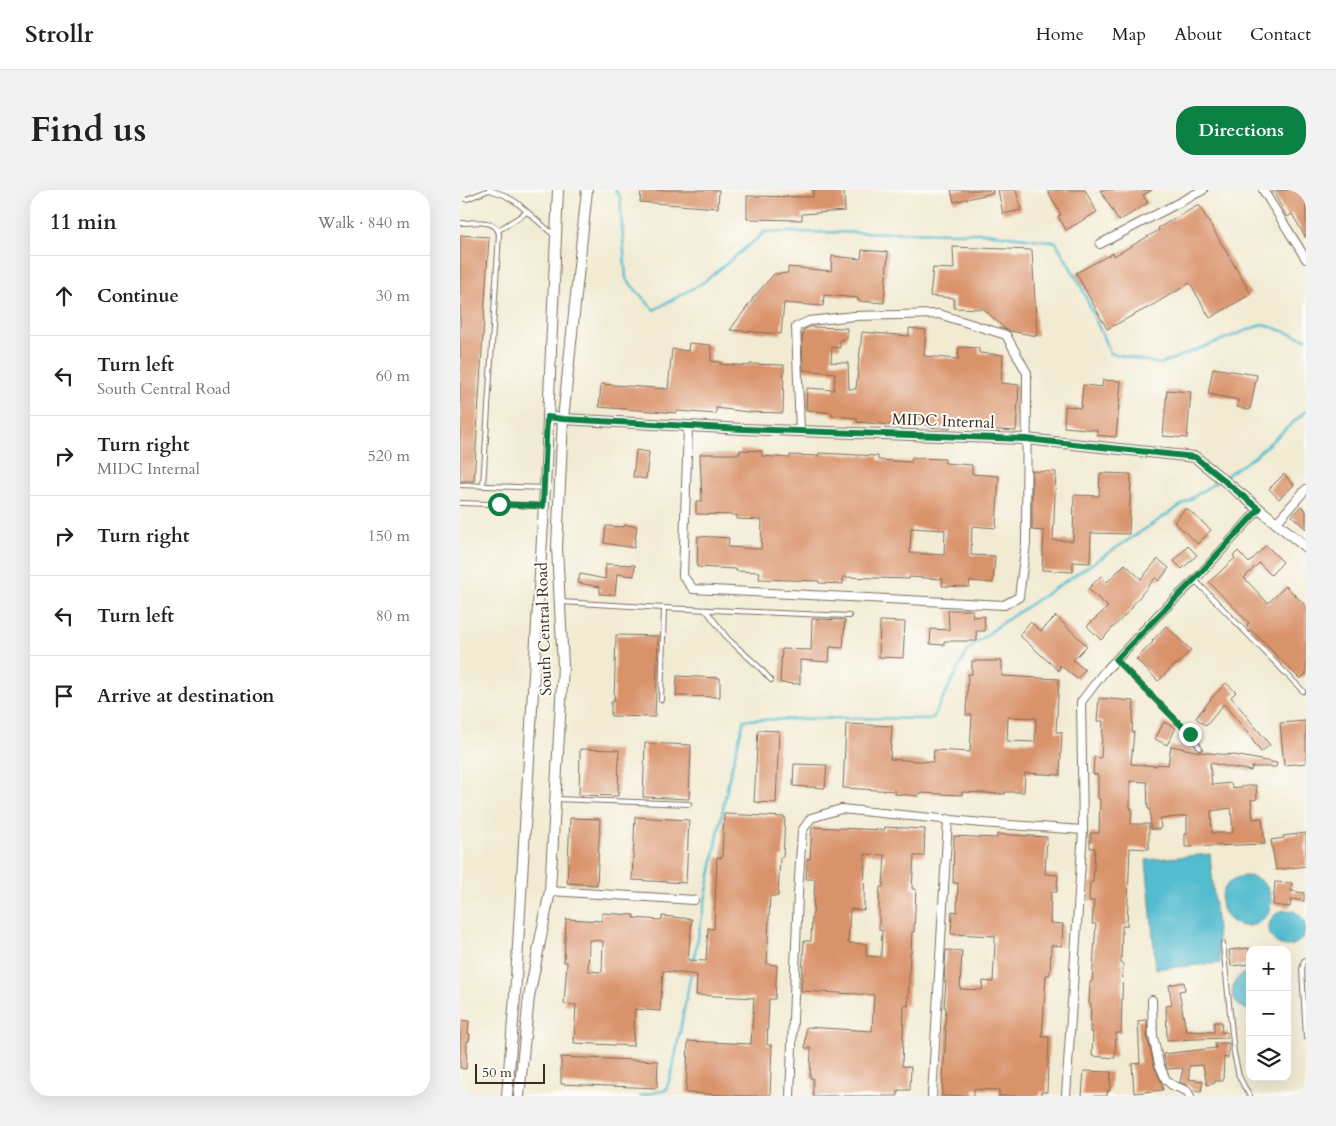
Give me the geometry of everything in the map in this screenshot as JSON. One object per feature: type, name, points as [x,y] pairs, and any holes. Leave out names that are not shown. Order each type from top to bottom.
[{"type":"main road","name":"South Central Road","points":[[506,1096],[515,996],[545,488],[558,190]]},
{"type":"main road","name":"South Central Road","points":[[518,1096],[529,997],[550,891],[563,666],[557,547],[563,419],[588,190]]},
{"type":"main road","name":"MIDC Internal","points":[[547,417],[688,426],[1026,439],[1195,457],[1306,546]]},
{"type":"street","points":[[1100,244],[1203,190]]},
{"type":"street","points":[[1263,190],[1306,259]]},
{"type":"street","points":[[688,426],[683,576],[693,589],[1004,605],[1019,597],[1026,543],[1027,373],[1006,335],[939,314],[854,316],[809,321],[796,328],[800,431]]},
{"type":"street","points":[[1276,523],[1306,489]]},
{"type":"street","points":[[1066,1096],[1083,830],[1081,702],[1104,672],[1194,580],[1259,509]]},
{"type":"street","points":[[790,1096],[802,831],[811,818],[841,809],[948,820],[1083,830]]},
{"type":"street","points":[[932,1096],[948,820]]},
{"type":"street","points":[[550,891],[694,900]]},
{"type":"street","points":[[1152,1000],[1154,1036],[1160,1064],[1166,1080],[1172,1085],[1187,1091],[1190,1096]]},
{"type":"lane","points":[[460,198],[467,199],[489,190],[504,195],[516,202],[556,237]]},
{"type":"lane","points":[[499,230],[527,212]]},
{"type":"lane","points":[[460,223],[487,223],[496,226],[499,230],[483,486]]},
{"type":"lane","points":[[460,485],[545,488]]},
{"type":"lane","points":[[460,503],[543,506]]},
{"type":"lane","points":[[1194,580],[1303,691]]},
{"type":"lane","points":[[560,602],[849,616]]},
{"type":"lane","points":[[661,700],[664,608]]},
{"type":"lane","points":[[706,610],[728,640],[771,680]]},
{"type":"lane","points":[[1116,660],[1190,734],[1200,748]]},
{"type":"lane","points":[[555,799],[689,804]]},
{"type":"lane","points":[[1223,944],[1234,1053],[1239,1076],[1250,1096]]},
{"type":"lane","points":[[1306,960],[1302,969],[1306,1037]]},
{"type":"water","points":[[1210,854],[1220,963],[1156,969],[1146,860]]},
{"type":"water","points":[[1251,876],[1264,883],[1270,891],[1270,911],[1264,919],[1256,925],[1241,926],[1228,919],[1222,911],[1221,896],[1228,883],[1236,877]]},
{"type":"water","points":[[1280,911],[1294,911],[1304,921],[1304,935],[1294,945],[1280,945],[1270,935],[1270,921]]},
{"type":"water","points":[[1246,972],[1246,1008],[1237,1003],[1232,991],[1237,979]]},
{"type":"building","points":[[641,190],[719,190],[718,208],[640,202]]},
{"type":"building","points":[[813,190],[844,190],[845,211],[802,214],[802,220],[747,219],[747,196],[813,197]]},
{"type":"building","points":[[951,190],[993,190],[993,193],[954,202]]},
{"type":"building","points":[[998,190],[1016,190],[1021,210],[1003,214]]},
{"type":"building","points":[[1047,190],[1085,190],[1097,212],[1066,230],[1058,216],[1061,215]]},
{"type":"building","points":[[1100,190],[1152,190],[1143,195],[1148,203],[1119,221]]},
{"type":"building","points":[[1272,190],[1306,190],[1306,238],[1292,214],[1287,217]]},
{"type":"building","points":[[1199,205],[1251,294],[1210,318],[1190,283],[1107,329],[1076,273],[1113,253],[1114,256]]},
{"type":"building","points":[[460,235],[489,237],[474,481],[460,481]]},
{"type":"building","points":[[953,247],[1032,250],[1037,336],[1005,329],[984,309],[954,308],[954,298],[930,296],[933,268],[954,269]]},
{"type":"building","points":[[862,250],[888,252],[884,303],[858,301],[858,298],[824,295],[823,306],[784,303],[781,334],[730,330],[752,299],[774,274],[788,273],[788,267],[831,271],[832,256],[861,259]]},
{"type":"building","points":[[810,327],[847,328],[847,339],[840,340],[840,348],[832,347],[831,362],[848,363],[849,389],[856,389],[862,332],[909,336],[909,328],[926,330],[924,356],[958,359],[959,347],[979,348],[979,353],[1003,355],[1001,383],[1019,385],[1016,431],[985,429],[986,424],[951,421],[950,429],[929,427],[929,425],[902,423],[901,426],[857,422],[857,418],[832,416],[832,413],[806,410],[807,388],[834,390],[835,373],[803,370],[803,330]]},
{"type":"building","points":[[689,343],[711,345],[711,361],[720,362],[720,364],[750,366],[750,364],[784,365],[783,413],[748,412],[716,408],[716,414],[677,411],[677,413],[599,407],[601,384],[668,389],[672,349],[688,351]]},
{"type":"building","points":[[1213,368],[1257,375],[1250,410],[1237,407],[1238,400],[1208,394]]},
{"type":"building","points":[[1103,380],[1121,381],[1116,437],[1097,435],[1097,430],[1064,427],[1065,406],[1081,408],[1083,385],[1102,387]]},
{"type":"building","points":[[1167,390],[1191,392],[1187,438],[1163,436]]},
{"type":"building","points":[[636,450],[649,452],[646,479],[633,477]]},
{"type":"building","points":[[740,450],[762,451],[762,456],[790,458],[790,455],[818,456],[819,453],[878,456],[878,460],[911,462],[912,458],[945,459],[945,463],[972,465],[972,474],[999,476],[996,528],[972,526],[971,555],[995,556],[993,583],[970,581],[969,587],[942,586],[943,579],[843,577],[843,584],[819,583],[819,581],[759,579],[760,572],[697,567],[698,536],[729,538],[728,547],[761,549],[762,520],[737,519],[737,515],[696,514],[696,501],[702,501],[700,454],[740,454]],"holes":[[[911,528],[945,530],[944,555],[910,553]]]},
{"type":"building","points":[[1032,471],[1056,472],[1053,540],[1073,541],[1074,495],[1099,496],[1100,473],[1131,474],[1129,534],[1091,533],[1090,563],[1073,562],[1073,572],[1042,570],[1044,531],[1032,530]]},
{"type":"building","points":[[1284,474],[1294,485],[1279,499],[1269,489]]},
{"type":"building","points":[[1301,506],[1306,511],[1306,529],[1292,516]]},
{"type":"building","points":[[1186,508],[1211,530],[1198,544],[1174,522]]},
{"type":"building","points":[[625,525],[637,526],[634,548],[604,543],[606,526],[624,527]]},
{"type":"building","points":[[1266,545],[1283,562],[1271,575],[1259,563],[1244,578],[1268,603],[1286,586],[1306,606],[1306,674],[1300,679],[1246,625],[1249,623],[1209,582],[1235,558],[1233,556],[1238,551],[1249,563]]},
{"type":"building","points":[[1188,546],[1197,555],[1182,569],[1174,561]]},
{"type":"building","points":[[1158,559],[1169,568],[1159,581],[1155,578],[1133,607],[1101,640],[1087,626],[1108,607],[1088,589],[1101,576],[1107,582],[1125,564],[1141,579]]},
{"type":"building","points":[[606,564],[635,565],[634,576],[617,574],[615,595],[600,594],[600,587],[578,583],[580,574],[605,579]]},
{"type":"building","points":[[948,610],[972,610],[973,617],[984,616],[985,631],[976,631],[977,641],[944,641],[944,645],[930,644],[931,629],[949,630]]},
{"type":"building","points":[[1056,616],[1087,646],[1073,660],[1085,670],[1077,679],[1060,665],[1059,671],[1019,635],[1030,622],[1041,631]]},
{"type":"building","points":[[812,619],[845,620],[843,648],[830,647],[829,662],[800,660],[800,684],[780,683],[782,649],[811,650]]},
{"type":"building","points":[[880,621],[905,622],[903,658],[879,657]]},
{"type":"building","points":[[1166,626],[1191,650],[1158,681],[1136,659]]},
{"type":"building","points":[[616,635],[658,636],[655,717],[611,716],[611,702],[614,702]]},
{"type":"building","points":[[972,661],[1002,661],[1002,676],[1059,679],[1056,732],[1062,732],[1060,775],[1025,773],[1024,792],[1005,792],[1005,794],[962,792],[962,795],[919,793],[918,796],[895,794],[895,791],[843,788],[846,724],[892,726],[890,759],[933,762],[934,750],[970,752],[972,715],[966,715],[968,674],[972,674]],"holes":[[[1008,717],[1036,718],[1035,742],[1007,741]]]},
{"type":"building","points":[[677,676],[720,678],[720,697],[676,696]]},
{"type":"building","points":[[1226,683],[1236,692],[1231,697],[1270,745],[1261,752],[1224,704],[1206,726],[1196,718]]},
{"type":"building","points":[[1099,698],[1134,701],[1131,764],[1168,765],[1171,746],[1277,763],[1276,767],[1252,767],[1251,771],[1210,763],[1212,785],[1231,783],[1232,788],[1256,785],[1257,799],[1251,800],[1253,819],[1262,818],[1265,844],[1185,847],[1187,816],[1160,819],[1161,829],[1151,829],[1147,782],[1130,781],[1131,824],[1149,824],[1149,849],[1130,848],[1127,926],[1122,926],[1121,1033],[1116,1033],[1115,1058],[1092,1056],[1093,1032],[1090,1032],[1090,982],[1092,982],[1096,924],[1092,924],[1094,901],[1089,901],[1090,882],[1093,882],[1095,848],[1090,848],[1090,833],[1099,833],[1100,799],[1098,799],[1098,775],[1093,774],[1094,757],[1101,758],[1103,721],[1097,721]],"holes":[[[1231,808],[1233,833],[1212,833],[1211,811]]]},
{"type":"building","points":[[1306,721],[1306,763],[1284,765],[1280,723]]},
{"type":"building","points":[[1164,722],[1176,728],[1167,745],[1155,739]]},
{"type":"building","points":[[758,730],[779,731],[776,803],[754,802]]},
{"type":"building","points":[[645,743],[691,745],[689,799],[643,797]]},
{"type":"building","points":[[580,749],[619,750],[618,796],[579,795]]},
{"type":"building","points":[[794,764],[827,765],[825,788],[793,786]]},
{"type":"building","points":[[724,814],[785,817],[783,857],[780,857],[778,896],[770,896],[767,964],[777,965],[775,999],[769,999],[767,1045],[772,1045],[770,1096],[686,1093],[688,1041],[751,1044],[754,998],[696,995],[697,975],[663,971],[660,1011],[635,1009],[633,1046],[574,1043],[576,1005],[564,1004],[567,962],[564,962],[566,919],[602,921],[602,913],[634,915],[634,918],[662,920],[662,916],[692,919],[688,960],[706,961],[708,928],[714,929],[717,857],[722,858]],"holes":[[[589,940],[603,941],[602,972],[588,971]]]},
{"type":"building","points":[[635,817],[689,820],[686,883],[632,880]]},
{"type":"building","points":[[570,818],[600,819],[597,885],[567,883]]},
{"type":"building","points":[[812,827],[884,830],[885,827],[925,829],[924,856],[914,856],[912,889],[916,889],[914,932],[912,932],[910,953],[908,1006],[904,1005],[902,1066],[911,1067],[910,1090],[898,1090],[898,1096],[813,1096],[813,1078],[810,1078],[811,1048],[805,1048],[806,1027],[872,1031],[874,995],[801,991],[804,941],[811,941],[813,914],[815,879],[806,879],[807,859],[810,859]],"holes":[[[865,854],[885,855],[883,887],[880,887],[879,902],[879,930],[882,930],[881,957],[866,956],[866,944],[848,943],[850,909],[864,910]]]},
{"type":"building","points":[[1306,833],[1306,866],[1276,870],[1271,840],[1284,838],[1283,836]]},
{"type":"building","points":[[997,834],[1047,837],[1045,874],[1058,875],[1057,892],[1051,892],[1050,923],[1063,924],[1062,946],[1051,945],[1050,975],[1046,975],[1042,1037],[1049,1037],[1047,1092],[1041,1092],[1040,1096],[999,1096],[999,1090],[974,1089],[974,1096],[942,1096],[946,1030],[946,1007],[944,1007],[946,982],[944,982],[946,950],[962,951],[960,989],[982,990],[983,981],[993,982],[995,942],[995,936],[951,934],[952,911],[957,912],[958,883],[953,883],[954,836],[997,838]]},
{"type":"building","points":[[1275,882],[1292,883],[1291,891],[1304,893],[1304,901],[1291,899],[1290,907],[1273,905]]},
{"type":"building","points":[[1246,948],[1246,964],[1231,966],[1229,950]]},
{"type":"building","points":[[1184,982],[1185,990],[1179,991],[1186,1031],[1214,1032],[1214,1022],[1222,1022],[1221,1032],[1227,1032],[1227,1038],[1167,1040],[1166,1006],[1172,1005],[1169,985]]},
{"type":"building","points":[[460,1020],[469,1021],[468,1034],[470,1034],[469,1041],[467,1041],[466,1069],[460,1068]]},
{"type":"building","points":[[1147,1020],[1147,1037],[1163,1090],[1134,1093],[1132,1064],[1140,1063],[1138,1021]]},
{"type":"building","points":[[1215,1043],[1229,1043],[1228,1058],[1224,1057],[1223,1081],[1214,1081],[1215,1083],[1207,1085],[1203,1065],[1189,1066],[1189,1079],[1203,1081],[1201,1091],[1193,1090],[1180,1082],[1183,1068],[1167,1069],[1163,1054],[1216,1048]]},
{"type":"building","points":[[561,1057],[658,1061],[657,1088],[561,1084]]},
{"type":"building","points":[[1084,1071],[1111,1072],[1110,1091],[1108,1090],[1107,1096],[1082,1096]]},
{"type":"waterway","points":[[615,190],[620,197],[626,279],[654,310],[704,282],[765,232],[986,233],[1056,242],[1081,286],[1110,353],[1160,364],[1263,324],[1306,339]]},
{"type":"waterway","points":[[1225,476],[1254,457],[1306,411]]},
{"type":"waterway","points":[[693,963],[729,778],[744,720],[932,719],[968,650],[1002,623],[1218,481]]},
{"type":"waterway","points":[[640,1096],[666,1090],[673,1068],[691,973]]},
{"type":"route","points":[[499,504],[543,506],[547,417],[743,429],[1026,439],[1195,457],[1259,509],[1194,580],[1116,660],[1190,734]]}]
